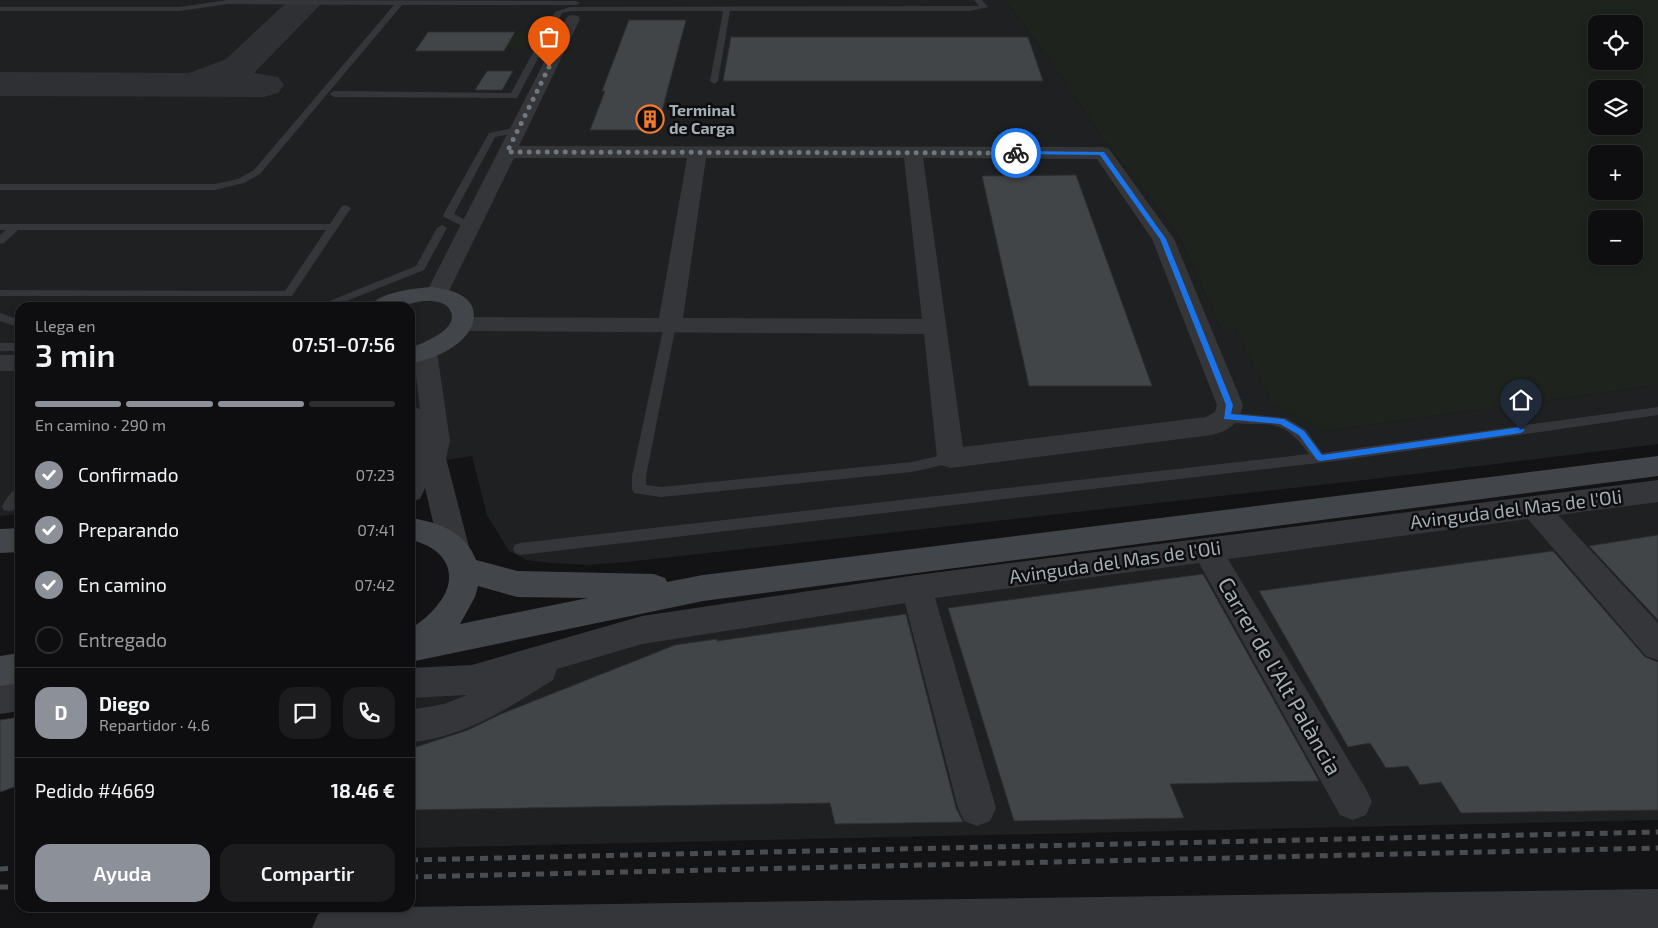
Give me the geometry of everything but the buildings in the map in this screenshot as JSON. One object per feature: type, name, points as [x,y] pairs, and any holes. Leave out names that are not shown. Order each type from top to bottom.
[{"type":"main road","points":[[393,302],[420,294],[450,298],[459,305],[463,314],[462,324],[454,335],[442,345],[417,354]]},
{"type":"main road","points":[[415,647],[703,588],[1658,466]]},
{"type":"main road","points":[[415,529],[422,529],[440,536],[459,558],[517,584],[703,588]]},
{"type":"main road","points":[[0,541],[15,540]]},
{"type":"main road","points":[[415,645],[433,632],[452,611],[462,589],[459,558]]},
{"type":"main road","points":[[0,672],[15,669]]},
{"type":"street","points":[[436,295],[573,20]]},
{"type":"street","points":[[507,152],[1102,153],[1163,239],[1230,405],[1227,417],[1212,426],[951,458],[913,153]]},
{"type":"street","points":[[670,325],[697,152]]},
{"type":"street","points":[[462,324],[934,326]]},
{"type":"street","points":[[417,354],[437,441],[432,458],[459,558]]},
{"type":"street","points":[[0,363],[15,363]]},
{"type":"street","points":[[415,446],[417,458],[415,477]]},
{"type":"street","name":"Avinguda del Mas de l'Oli","points":[[415,684],[472,680],[642,630],[916,588],[1658,491]]},
{"type":"street","points":[[1532,506],[1658,646]]},
{"type":"street","name":"Carrer de l'Alt Palància","points":[[1207,550],[1353,802]]},
{"type":"street","points":[[916,588],[977,808]]},
{"type":"street","name":"Avinguda del Mas de l'Oli","points":[[415,726],[422,726],[472,711],[574,650]]},
{"type":"street","points":[[0,699],[15,697]]},
{"type":"street","points":[[332,928],[1658,909]]},
{"type":"lane","points":[[0,9],[180,9],[228,2],[400,2],[727,9],[970,9],[984,7],[978,0]]},
{"type":"lane","points":[[0,187],[215,188],[241,181],[257,172],[400,2]]},
{"type":"lane","points":[[334,94],[514,96],[559,12],[605,3]]},
{"type":"lane","points":[[714,81],[727,9]]},
{"type":"lane","points":[[470,226],[448,216],[492,135],[518,130]]},
{"type":"lane","points":[[0,293],[288,294],[346,208]]},
{"type":"lane","points":[[0,227],[333,227]]},
{"type":"lane","points":[[0,241],[15,227]]},
{"type":"lane","points":[[332,302],[420,268],[442,228]]},
{"type":"lane","points":[[0,315],[15,314]]},
{"type":"lane","points":[[0,315],[15,322]]},
{"type":"lane","points":[[670,325],[639,476],[639,489],[660,492],[912,467],[951,458]]},
{"type":"lane","points":[[0,347],[15,348]]},
{"type":"lane","points":[[520,549],[1320,458],[1658,411]]},
{"type":"lane","points":[[1227,417],[1281,421],[1301,433],[1320,458]]},
{"type":"shaded area","points":[[0,0],[1005,0],[1044,52],[1104,140],[1178,234],[1221,329],[1235,329],[1273,405],[1325,431],[1658,385],[1658,444],[1365,480],[587,565],[527,560],[509,551],[487,515],[472,456],[415,465],[415,302],[15,302],[15,514],[0,516]]},
{"type":"shaded area","points":[[1005,0],[1658,0],[1658,385],[1325,431],[1273,405],[1235,329],[1221,329],[1178,234],[1104,140],[1044,52]]},
{"type":"shaded area","points":[[515,32],[534,32],[525,49],[505,49]]},
{"type":"shaded area","points":[[1658,494],[1658,820],[415,848],[415,683],[671,617]]},
{"type":"taxiway","points":[[192,84],[212,79],[239,67],[308,0]]},
{"type":"taxiway","points":[[0,84],[264,85]]},
{"type":"railway","points":[[415,860],[1658,832]]},
{"type":"railway","points":[[415,877],[1658,848]]},
{"type":"railway","points":[[0,869],[15,868]]},
{"type":"railway","points":[[0,887],[15,887]]},
{"type":"way so far","points":[[549,67],[507,152],[1016,153]]},
{"type":"place","name":"Terminal de Carga","points":[[650,119]]},
{"type":"route","points":[[1016,153],[1102,153],[1163,239],[1230,405],[1227,417],[1281,421],[1301,433],[1320,458],[1521,430]]}]
